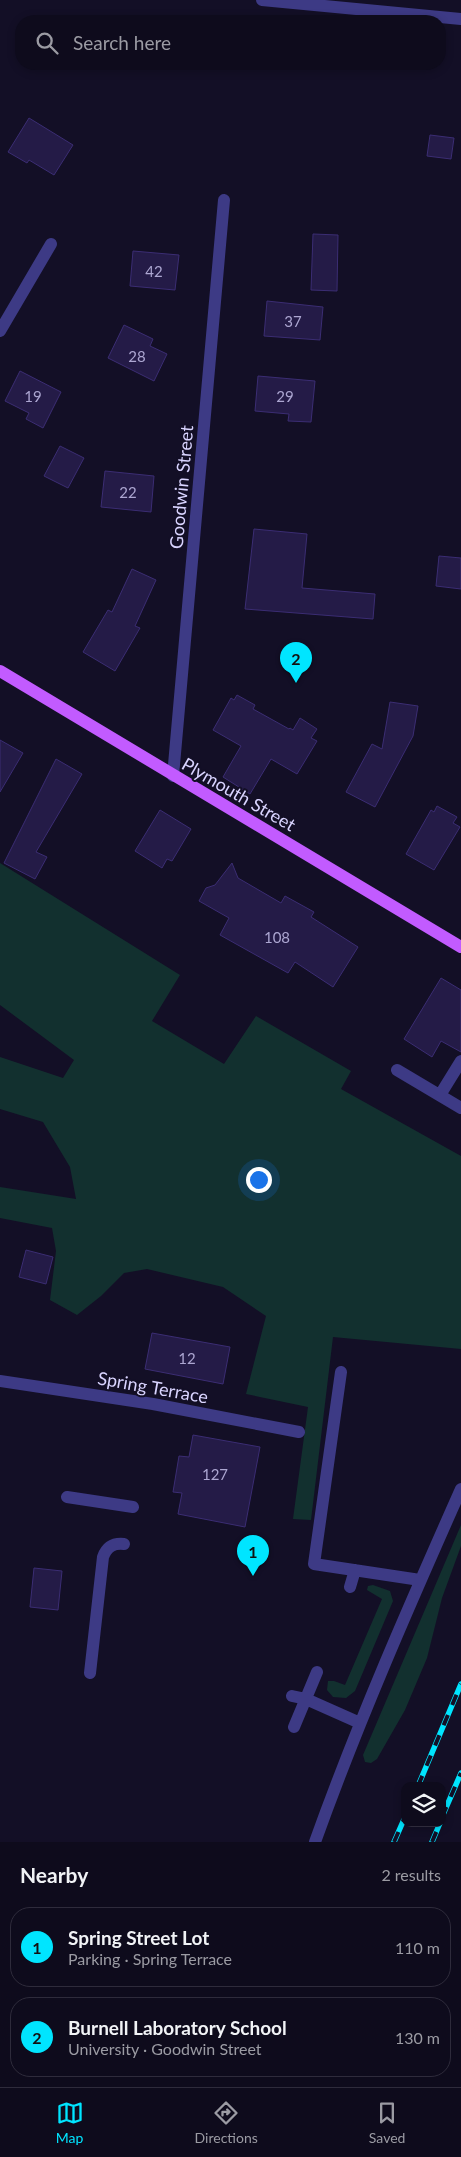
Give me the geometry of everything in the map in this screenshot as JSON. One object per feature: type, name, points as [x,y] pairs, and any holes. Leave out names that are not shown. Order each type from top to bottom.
[{"type":"main road","name":"Plymouth Street","points":[[0,671],[461,947]]},
{"type":"street","points":[[262,0],[421,15]]},
{"type":"street","points":[[446,18],[461,19]]},
{"type":"street","name":"Goodwin Street","points":[[173,776],[224,200]]},
{"type":"street","points":[[0,331],[51,244]]},
{"type":"street","points":[[440,1096],[461,1061]]},
{"type":"street","points":[[396,1070],[461,1108]]},
{"type":"street","points":[[341,1372],[314,1564],[420,1580]]},
{"type":"street","name":"Spring Terrace","points":[[0,1381],[153,1404],[300,1432]]},
{"type":"street","points":[[315,1842],[360,1723],[420,1580],[461,1489]]},
{"type":"street","points":[[67,1497],[133,1507]]},
{"type":"street","points":[[90,1673],[103,1556],[112,1545],[124,1544]]},
{"type":"street","points":[[350,1587],[355,1570]]},
{"type":"street","points":[[294,1727],[317,1672]]},
{"type":"street","points":[[292,1696],[306,1699],[360,1723]]},
{"type":"green space","points":[[0,863],[180,975],[152,1021],[224,1064],[256,1016],[351,1071],[341,1089],[461,1156],[461,1349],[333,1337],[311,1520],[293,1519],[308,1407],[246,1394],[266,1316],[223,1287],[147,1269],[124,1273],[101,1296],[77,1315],[50,1300],[56,1251],[52,1228],[0,1218],[0,1187],[76,1199],[70,1167],[43,1122],[0,1109],[0,1057],[63,1078],[74,1060],[0,1005]]},
{"type":"green space","points":[[461,1525],[461,1546],[442,1598],[427,1658],[405,1710],[377,1759],[371,1763],[365,1762],[363,1755]]},
{"type":"green space","points":[[373,1585],[390,1591],[393,1601],[355,1691],[346,1698],[333,1697],[327,1690],[328,1681],[345,1685],[382,1599],[367,1590],[368,1586]]},
{"type":"building","points":[[29,118],[73,145],[54,175],[29,160],[27,163],[8,152]]},
{"type":"building","points":[[430,135],[454,138],[451,159],[427,156]]},
{"type":"building","points":[[313,234],[338,235],[337,291],[311,290]]},
{"type":"building","points":[[133,251],[179,255],[175,290],[130,286]]},
{"type":"building","points":[[267,301],[323,307],[320,340],[264,336]]},
{"type":"building","points":[[124,325],[153,339],[150,346],[167,354],[154,381],[108,358]]},
{"type":"building","points":[[20,371],[61,392],[43,428],[26,419],[29,413],[5,401]]},
{"type":"building","points":[[258,376],[315,381],[311,422],[288,421],[289,414],[255,411]]},
{"type":"building","points":[[60,446],[84,458],[68,488],[44,476]]},
{"type":"building","points":[[105,471],[154,476],[151,512],[101,507]]},
{"type":"building","points":[[254,529],[307,534],[302,588],[375,594],[373,619],[245,609]]},
{"type":"building","points":[[439,556],[461,558],[461,589],[436,586]]},
{"type":"building","points":[[132,569],[156,580],[135,626],[140,628],[115,671],[83,652],[108,610],[112,612]]},
{"type":"building","points":[[237,695],[255,705],[253,709],[289,729],[293,730],[300,718],[317,729],[311,738],[317,741],[297,774],[271,759],[250,794],[223,777],[241,746],[213,730],[231,698],[234,700]]},
{"type":"building","points":[[390,702],[418,706],[413,736],[375,807],[346,792],[372,744],[382,749]]},
{"type":"building","points":[[0,740],[23,753],[0,792]]},
{"type":"building","points":[[56,759],[82,774],[36,852],[47,857],[35,879],[4,863]]},
{"type":"building","points":[[437,806],[457,817],[453,823],[460,827],[434,870],[406,854],[431,810],[434,812]]},
{"type":"building","points":[[160,810],[191,829],[172,861],[167,859],[162,868],[135,851]]},
{"type":"building","points":[[232,863],[238,878],[281,903],[285,896],[314,912],[311,917],[358,947],[333,987],[295,962],[288,973],[220,935],[229,918],[199,901],[206,888],[215,885]]},
{"type":"building","points":[[441,978],[461,990],[461,1052],[441,1041],[432,1057],[404,1039]]},
{"type":"building","points":[[26,1250],[53,1257],[46,1284],[19,1277]]},
{"type":"building","points":[[152,1333],[230,1347],[223,1384],[145,1369]]},
{"type":"building","points":[[193,1435],[260,1447],[245,1527],[178,1514],[182,1493],[173,1492],[179,1456],[189,1457]]},
{"type":"building","points":[[34,1568],[62,1571],[58,1610],[30,1607]]},
{"type":"railway","points":[[420,1782],[461,1684]]},
{"type":"railway","points":[[446,1808],[461,1773]]},
{"type":"railway","points":[[394,1842],[401,1826]]},
{"type":"railway","points":[[432,1842],[438,1827]]},
{"type":"place","name":"Burnell Laboratory School","points":[[296,683]]},
{"type":"place","name":"Spring Street Lot","points":[[253,1576]]}]
